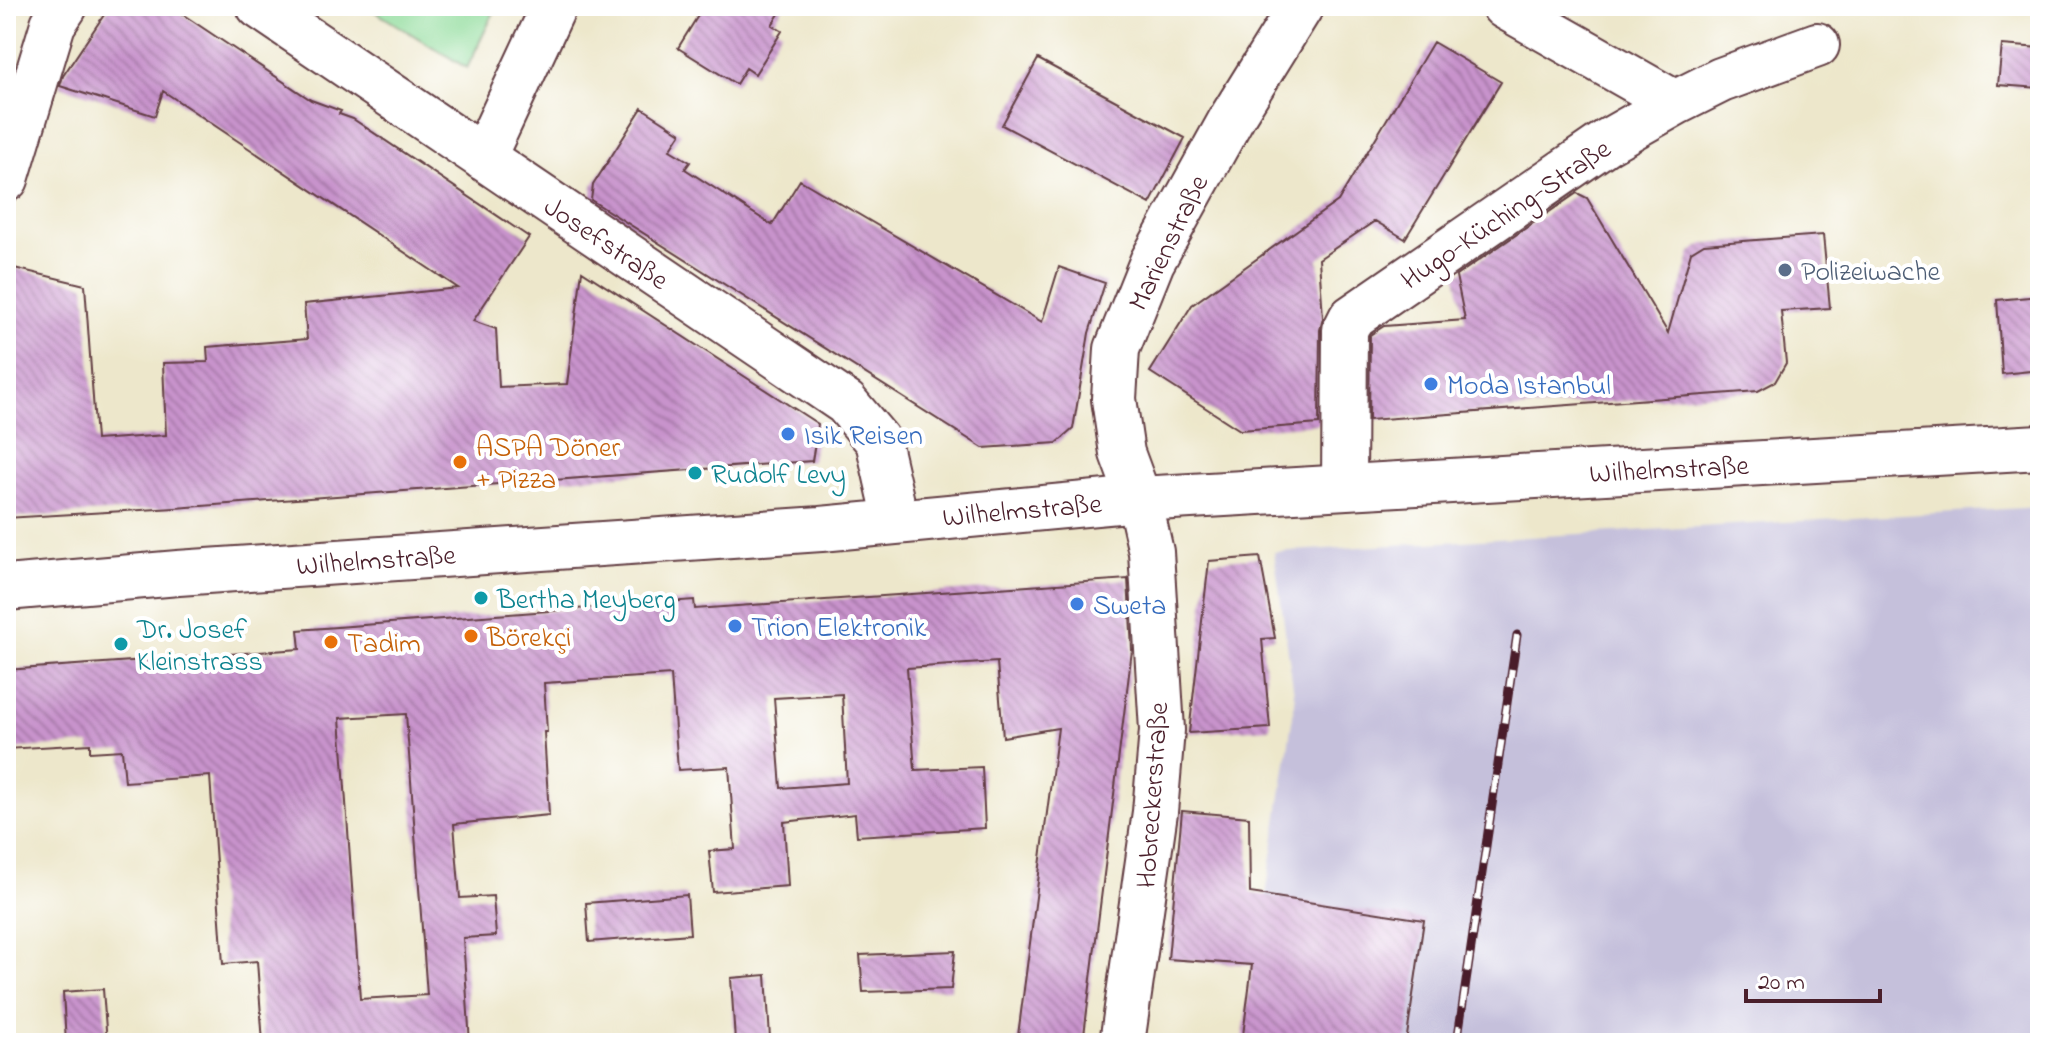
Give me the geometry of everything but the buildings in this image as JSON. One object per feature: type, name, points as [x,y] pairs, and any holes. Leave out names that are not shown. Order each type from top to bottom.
[{"type":"street","points":[[6,179],[53,24],[65,6]]},
{"type":"street","name":"Josefstraße","points":[[259,6],[846,403],[878,441],[896,520]]},
{"type":"street","points":[[483,158],[554,6]]},
{"type":"street","name":"Marienstraße","points":[[1139,499],[1122,453],[1114,399],[1117,349],[1152,262],[1234,114],[1301,6]]},
{"type":"street","points":[[1504,6],[1675,103]]},
{"type":"street","name":"Hugo-Küching-Straße","points":[[1344,485],[1345,330],[1351,318],[1608,141],[1721,80],[1817,45]]},
{"type":"street","name":"Wilhelmstraße","points":[[6,588],[178,573],[805,530],[1139,499],[2040,447]]},
{"type":"street","name":"Hobreckerstraße","points":[[1122,1043],[1155,812],[1162,730],[1151,552],[1139,499]]},
{"type":"shaded area","points":[[2040,507],[2040,1043],[1244,1043],[1295,701],[1274,552]]},
{"type":"green space","points":[[366,6],[497,6],[467,68]]},
{"type":"railway","points":[[1457,1043],[1517,635]]},
{"type":"place","name":"Polizeiwache","points":[[1785,270]]},
{"type":"place","name":"Moda Istanbul","points":[[1431,384]]},
{"type":"place","name":"Isik Reisen","points":[[788,434]]},
{"type":"place","name":"ASPA Döner + Pizza","points":[[460,462]]},
{"type":"place","name":"Rudolf Levy","points":[[695,473]]},
{"type":"place","name":"Bertha Meyberg","points":[[481,598]]},
{"type":"place","name":"Sweta","points":[[1077,604]]},
{"type":"place","name":"Trion Elektronik","points":[[735,626]]},
{"type":"place","name":"Börekçi","points":[[471,636]]},
{"type":"place","name":"Tadim","points":[[331,642]]},
{"type":"place","name":"Dr. Josef Kleinstrass","points":[[121,644]]}]
